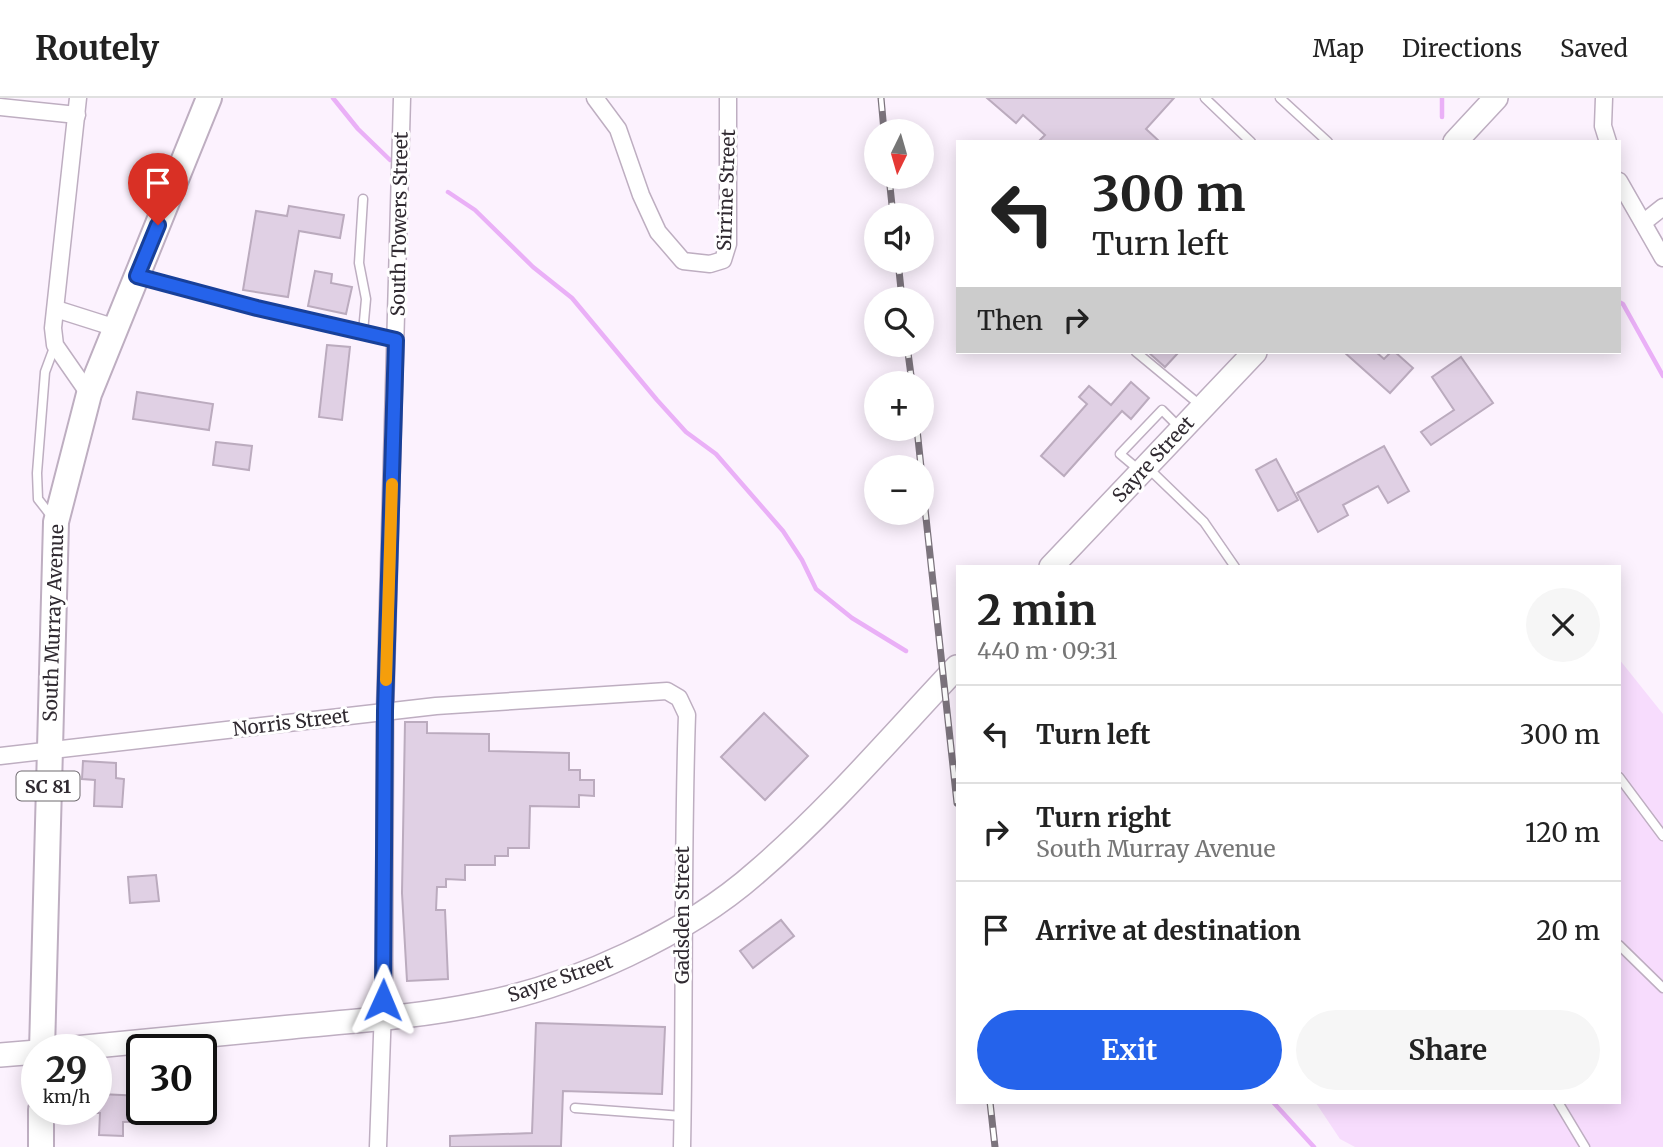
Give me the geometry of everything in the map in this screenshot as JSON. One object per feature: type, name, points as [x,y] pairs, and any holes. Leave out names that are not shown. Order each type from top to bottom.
[{"type":"main road","name":"South Murray Avenue","points":[[42,1034],[56,522],[89,394],[209,98]]},
{"type":"main road","points":[[1457,140],[1496,98]]},
{"type":"main road","name":"Sayre Street","points":[[1053,565],[1253,354]]},
{"type":"main road","name":"Sayre Street","points":[[112,1044],[383,1018],[481,1004],[538,990],[596,968],[685,924],[757,872],[852,780],[956,668]]},
{"type":"main road","points":[[0,1055],[21,1053]]},
{"type":"main road","points":[[41,1125],[41,1147]]},
{"type":"street","points":[[78,98],[53,328],[55,345],[89,394]]},
{"type":"street","name":"South Towers Street","points":[[378,1147],[383,1018],[385,711],[402,98]]},
{"type":"street","name":"Sirrine Street","points":[[595,98],[618,129],[641,195],[658,232],[683,261],[702,263],[723,260],[728,244],[728,98]]},
{"type":"street","points":[[1604,98],[1603,126],[1607,140]]},
{"type":"street","points":[[0,107],[77,115]]},
{"type":"street","points":[[1621,184],[1663,258]]},
{"type":"street","points":[[1644,222],[1663,207]]},
{"type":"street","points":[[56,309],[116,328]]},
{"type":"street","name":"Norris Street","points":[[0,756],[385,711],[667,691]]},
{"type":"street","name":"Gadsden Street","points":[[667,691],[680,698],[687,715],[682,837],[685,924],[682,967],[682,1147]]},
{"type":"lane","points":[[1205,98],[1249,140]]},
{"type":"lane","points":[[1280,98],[1326,140]]},
{"type":"lane","points":[[363,199],[359,263],[366,299],[363,332]]},
{"type":"lane","points":[[137,276],[257,308],[396,340]]},
{"type":"lane","points":[[55,345],[45,372],[37,473],[38,499],[56,522]]},
{"type":"lane","points":[[1138,354],[1202,407]]},
{"type":"lane","points":[[1143,469],[1204,523],[1234,565]]},
{"type":"lane","points":[[1621,780],[1663,836]]},
{"type":"lane","points":[[1621,948],[1663,988]]},
{"type":"lane","points":[[1559,1104],[1585,1147]]},
{"type":"lane","points":[[575,1108],[682,1116]]},
{"type":"shaded area","points":[[1621,662],[1663,714],[1663,1147],[1355,1147],[1340,1139],[1317,1104],[1621,1104]]},
{"type":"building","points":[[987,98],[1174,98],[1146,129],[1158,140],[1040,140],[1045,135],[1023,115],[1016,123]]},
{"type":"building","points":[[289,206],[344,215],[340,238],[299,231],[288,297],[243,290],[256,211],[287,216]]},
{"type":"building","points":[[315,271],[332,274],[331,283],[352,287],[346,314],[308,306]]},
{"type":"building","points":[[327,345],[350,347],[342,420],[319,417]]},
{"type":"building","points":[[1150,354],[1177,354],[1165,367]]},
{"type":"building","points":[[1346,354],[1378,354],[1384,359],[1389,354],[1397,354],[1413,368],[1390,393]]},
{"type":"building","points":[[1461,357],[1493,403],[1431,445],[1421,432],[1454,410],[1432,377]]},
{"type":"building","points":[[1131,382],[1149,398],[1131,419],[1122,411],[1064,476],[1041,456],[1087,404],[1079,397],[1089,386],[1111,405]]},
{"type":"building","points":[[137,392],[213,404],[209,430],[133,419]]},
{"type":"building","points":[[216,442],[252,446],[249,470],[213,465]]},
{"type":"building","points":[[1384,446],[1409,491],[1388,503],[1378,486],[1343,505],[1348,515],[1318,532],[1297,493]]},
{"type":"building","points":[[1276,459],[1298,500],[1278,511],[1256,470]]},
{"type":"building","points":[[764,713],[808,756],[765,800],[721,757]]},
{"type":"building","points":[[405,722],[427,722],[427,733],[489,734],[489,751],[569,753],[569,770],[580,770],[580,780],[594,780],[594,796],[579,795],[579,807],[530,806],[529,848],[508,848],[508,856],[495,856],[495,865],[465,865],[465,880],[446,879],[446,887],[437,887],[436,910],[445,910],[448,979],[407,981],[402,893]]},
{"type":"building","points":[[83,761],[116,763],[116,778],[124,779],[122,807],[94,806],[95,780],[82,779]]},
{"type":"building","points":[[156,875],[159,901],[130,903],[128,877]]},
{"type":"building","points":[[781,920],[794,936],[753,968],[740,951]]},
{"type":"building","points":[[536,1023],[665,1027],[662,1094],[563,1091],[561,1146],[450,1147],[450,1136],[532,1133]]},
{"type":"building","points":[[112,1095],[126,1095],[123,1136],[99,1135],[99,1125],[112,1125]]},
{"type":"waterway","points":[[333,98],[358,129],[390,160]]},
{"type":"waterway","points":[[1442,98],[1442,117]]},
{"type":"waterway","points":[[448,192],[475,210],[533,267],[572,298],[657,400],[686,432],[716,454],[783,531],[802,560],[816,589],[852,618],[906,651]]},
{"type":"waterway","points":[[1621,303],[1663,376]]},
{"type":"waterway","points":[[1275,1104],[1314,1147]]},
{"type":"railway","points":[[881,98],[883,119]]},
{"type":"railway","points":[[890,189],[892,203]]},
{"type":"railway","points":[[899,273],[901,287]]},
{"type":"railway","points":[[909,357],[910,371]]},
{"type":"railway","points":[[918,441],[920,455]]},
{"type":"railway","points":[[927,525],[956,794]]},
{"type":"railway","points":[[990,1104],[995,1147]]},
{"type":"slow traffic","points":[[386,680],[392,484]]},
{"type":"route","points":[[158,225],[137,276],[257,308],[396,340],[385,711],[383,1000]]}]
